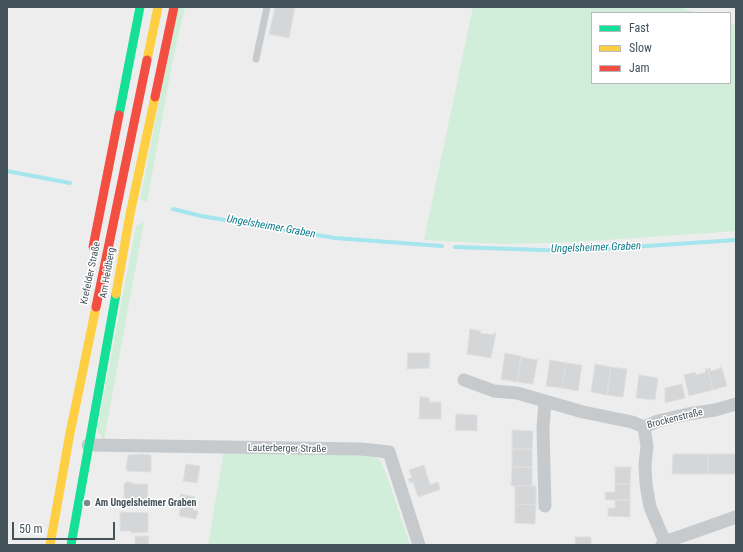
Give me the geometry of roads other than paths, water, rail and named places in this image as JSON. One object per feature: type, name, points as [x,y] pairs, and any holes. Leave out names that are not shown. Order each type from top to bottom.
[{"type":"main road","name":"Krefelder Straße","points":[[91,257],[140,7]]},
{"type":"main road","name":"Krefelder Straße","points":[[50,545],[70,433],[158,7]]},
{"type":"main road","name":"Am Heidberg","points":[[71,545],[130,214],[174,7]]},
{"type":"street","name":"Brockenstraße","points":[[464,380],[494,391],[518,393],[545,402],[632,422],[644,427],[658,421],[715,410],[736,404]]},
{"type":"street","points":[[545,402],[543,428],[545,506]]},
{"type":"street","points":[[644,427],[647,446],[645,464],[646,484],[650,507],[663,544],[736,517]]},
{"type":"street","name":"Lauterberger Straße","points":[[88,445],[361,449],[389,452],[419,545]]},
{"type":"lane","points":[[256,60],[267,7]]},
{"type":"waterway","name":"Ungelsheimer Graben","points":[[7,171],[70,183]]},
{"type":"waterway","name":"Ungelsheimer Graben","points":[[173,209],[201,216],[335,238],[442,246]]},
{"type":"waterway","name":"Ungelsheimer Graben","points":[[455,247],[571,251],[736,240]]},
{"type":"place","name":"Am Ungelsheimer Graben","points":[[87,503]]}]
